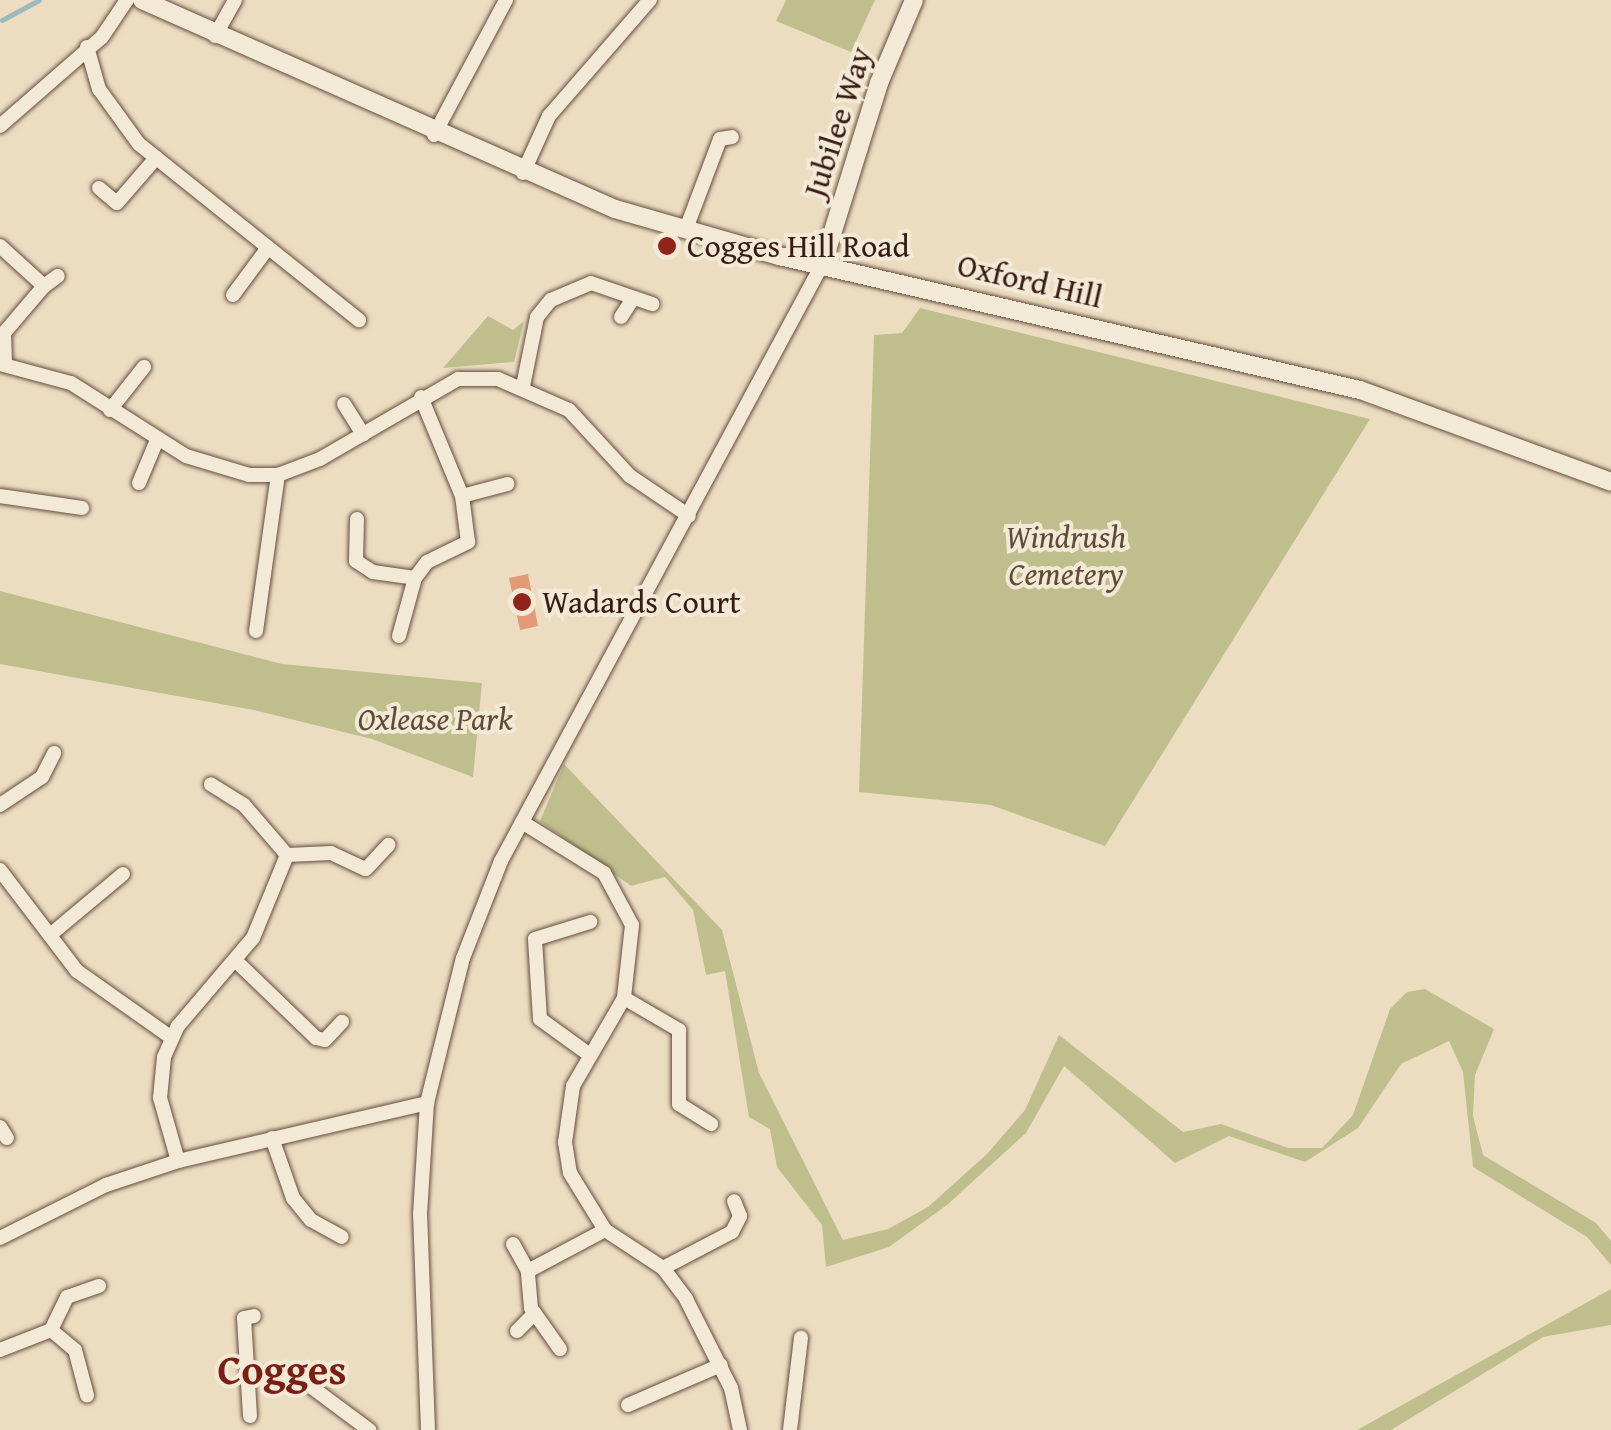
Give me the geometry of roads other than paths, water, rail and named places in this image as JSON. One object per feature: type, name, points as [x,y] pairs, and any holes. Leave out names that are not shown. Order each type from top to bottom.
[{"type":"main road","name":"Oxford Hill","points":[[142,0],[523,173],[686,230],[1360,390],[1611,482]]},
{"type":"main road","name":"Jubilee Way","points":[[822,263],[879,83],[914,0]]},
{"type":"street","points":[[0,126],[87,47],[127,0]]},
{"type":"street","points":[[215,36],[235,0]]},
{"type":"street","points":[[434,135],[506,0]]},
{"type":"street","points":[[523,173],[549,116],[650,0]]},
{"type":"street","points":[[87,47],[90,71],[119,122],[156,158],[359,320]]},
{"type":"street","points":[[686,230],[720,139],[732,136]]},
{"type":"street","points":[[100,188],[117,203],[156,158]]},
{"type":"street","points":[[0,246],[44,286]]},
{"type":"street","points":[[233,296],[268,249]]},
{"type":"street","points":[[428,1430],[420,1214],[427,1102],[463,958],[522,822],[822,263]]},
{"type":"street","points":[[58,276],[44,286],[4,332],[2,364],[71,383],[157,440],[229,473],[278,475],[363,435],[421,397],[475,377],[523,386],[575,414],[630,476],[689,516]]},
{"type":"street","points":[[523,386],[537,317],[551,300],[590,283],[652,304]]},
{"type":"street","points":[[621,317],[632,300]]},
{"type":"street","points":[[110,410],[144,368]]},
{"type":"street","points":[[398,636],[414,578],[427,562],[468,542],[462,496],[421,397]]},
{"type":"street","points":[[344,404],[363,435]]},
{"type":"street","points":[[139,482],[157,440]]},
{"type":"street","points":[[256,630],[278,475]]},
{"type":"street","points":[[462,496],[506,484]]},
{"type":"street","points":[[0,496],[82,508]]},
{"type":"street","points":[[357,519],[356,561],[414,578]]},
{"type":"street","points":[[0,805],[42,777],[54,753]]},
{"type":"street","points":[[211,784],[244,806],[287,855]]},
{"type":"street","points":[[522,822],[615,885],[634,942],[624,998],[587,1052],[565,1142],[577,1189],[605,1230],[663,1268],[721,1366],[740,1430]]},
{"type":"street","points":[[287,855],[331,853],[366,869],[388,845]]},
{"type":"street","points":[[178,1161],[158,1080],[172,1038],[236,961],[287,855]]},
{"type":"street","points":[[0,870],[94,986],[172,1038]]},
{"type":"street","points":[[50,935],[123,874]]},
{"type":"street","points":[[587,1052],[540,1019],[534,940],[590,922]]},
{"type":"street","points":[[236,961],[316,1038],[326,1040],[342,1022]]},
{"type":"street","points":[[624,998],[678,1030],[679,1104],[711,1124]]},
{"type":"street","points":[[0,1238],[106,1185],[178,1161],[427,1102]]},
{"type":"street","points":[[272,1138],[301,1209],[342,1237]]},
{"type":"street","points":[[663,1268],[732,1232],[740,1216],[734,1201]]},
{"type":"street","points":[[528,1270],[605,1230]]},
{"type":"street","points":[[513,1244],[528,1270],[535,1313],[560,1349]]},
{"type":"street","points":[[0,1350],[51,1330],[67,1297],[99,1286]]},
{"type":"street","points":[[518,1331],[535,1313]]},
{"type":"street","points":[[250,1416],[251,1375],[244,1318],[254,1316]]},
{"type":"street","points":[[51,1330],[75,1350],[88,1394]]},
{"type":"street","points":[[790,1430],[801,1338]]},
{"type":"street","points":[[628,1405],[721,1366]]},
{"type":"street","points":[[251,1375],[298,1378],[369,1430]]},
{"type":"waterway","points":[[2,20],[39,0]]},
{"type":"place","name":"Cogges Hill Road","points":[[667,246]]},
{"type":"place","name":"Wadards Court","points":[[522,602]]},
{"type":"district","name":"Cogges","points":[[282,1369]]},
{"type":"park label","name":"Windrush Cemetery","points":[[1066,556]]},
{"type":"park label","name":"Oxlease Park","points":[[435,719]]}]
